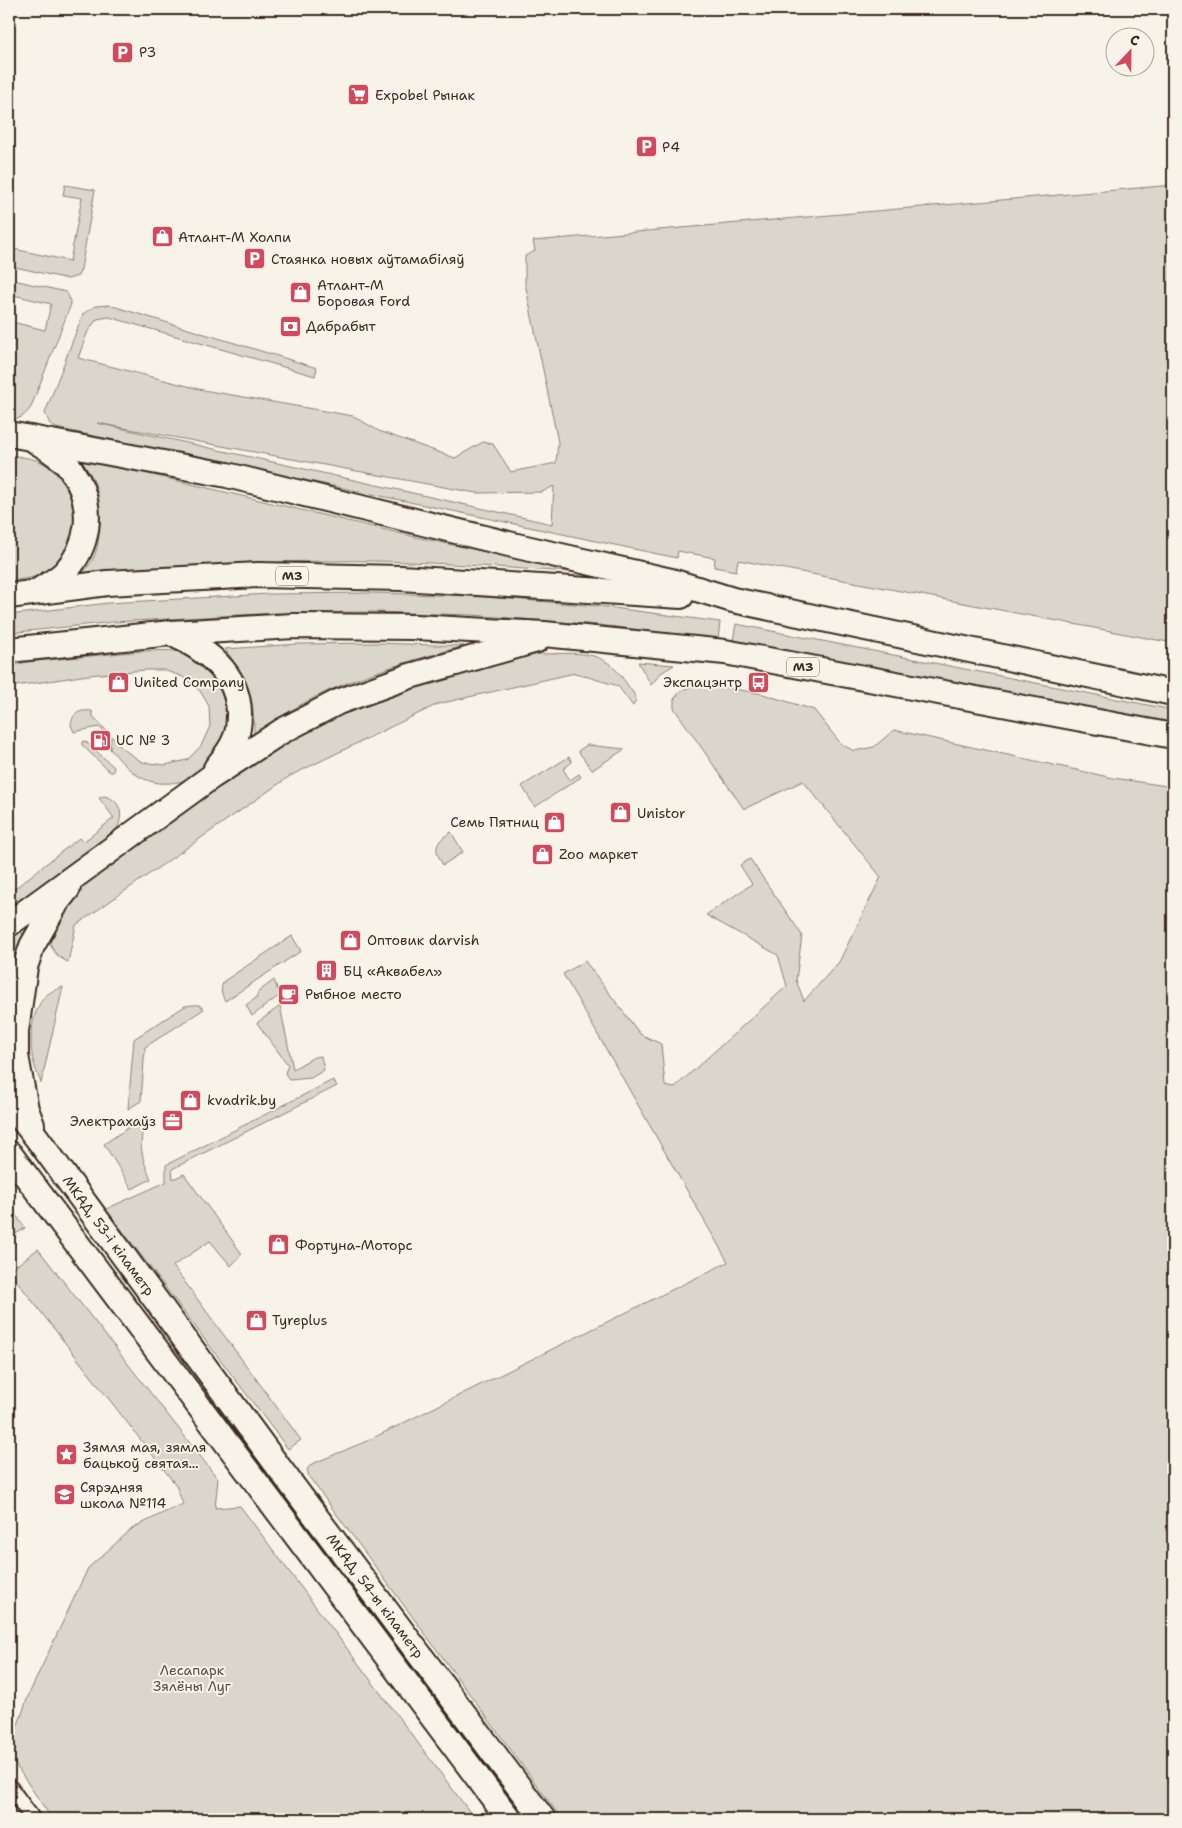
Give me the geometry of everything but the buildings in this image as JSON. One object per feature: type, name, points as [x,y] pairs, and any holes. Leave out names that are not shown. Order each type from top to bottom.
[{"type":"highway","points":[[19,435],[54,452],[72,469],[87,506],[88,524],[84,542],[65,572],[36,592]]},
{"type":"highway","points":[[19,435],[227,475],[516,546],[679,583],[733,600]]},
{"type":"highway","name":"М3","points":[[9,596],[107,584],[258,575],[401,578],[548,586],[733,600],[1173,693]]},
{"type":"highway","name":"М3","points":[[9,650],[171,632],[294,626],[415,627],[566,636],[724,652],[1173,736]]},
{"type":"highway","points":[[171,632],[202,650],[216,661],[234,688],[239,704],[239,722],[236,739],[210,776]]},
{"type":"highway","points":[[9,924],[210,776],[282,731],[338,702],[410,676],[540,640],[566,636]]},
{"type":"highway","points":[[37,1138],[26,1109],[16,1056],[16,1031],[25,967],[32,946],[42,927],[58,902],[85,867]]},
{"type":"highway","name":"МКАД, 53-і кіламетр","points":[[9,1103],[37,1138],[208,1371]]},
{"type":"highway","name":"МКАД, 53-і кіламетр","points":[[9,1153],[186,1388]]},
{"type":"highway","name":"МКАД, 54-ы кіламетр","points":[[208,1371],[543,1819]]},
{"type":"highway","name":"МКАД, 54-ы кіламетр","points":[[186,1388],[509,1819]]},
{"type":"street","points":[[9,1786],[33,1819]]},
{"type":"green space","points":[[65,185],[95,190],[81,269],[78,276],[68,279],[11,266],[14,249],[70,261],[82,198],[63,195]]},
{"type":"green space","points":[[1173,185],[1173,643],[738,560],[736,571],[714,567],[715,558],[678,551],[677,558],[56,428],[50,424],[45,413],[83,314],[95,306],[109,305],[317,368],[315,376],[109,317],[97,319],[88,331],[78,358],[203,390],[353,416],[379,431],[455,458],[483,442],[493,444],[511,472],[556,463],[558,442],[525,283],[525,256],[535,251],[533,241]],"holes":[[[97,423],[476,493],[542,492],[554,486],[552,524]]]},
{"type":"green space","points":[[9,279],[66,292],[71,304],[31,407],[22,417],[16,419],[9,419],[9,327],[16,323],[45,330],[51,304],[9,294]]},
{"type":"green space","points":[[9,455],[35,460],[49,467],[67,491],[75,520],[74,535],[62,561],[45,573],[30,578],[9,581]]},
{"type":"green space","points":[[68,455],[420,538],[586,573],[357,561],[233,564],[81,575],[92,561],[99,539],[99,503],[94,481],[89,472]]},
{"type":"green space","points":[[373,593],[472,596],[599,606],[720,622],[718,639],[599,625],[472,615],[374,612],[275,613],[114,622],[9,633],[9,615],[108,603],[270,594]]},
{"type":"green space","points":[[736,624],[1173,710],[1173,728],[733,641]]},
{"type":"green space","points":[[377,643],[464,646],[382,670],[335,688],[303,703],[254,734],[253,708],[248,688],[225,649],[299,644]]},
{"type":"green space","points":[[143,651],[177,651],[189,654],[203,665],[216,681],[223,700],[226,719],[224,738],[218,754],[207,768],[191,778],[170,783],[144,779],[128,768],[110,749],[111,738],[99,727],[74,732],[71,725],[73,717],[78,713],[92,711],[93,716],[123,749],[142,762],[165,765],[187,760],[201,746],[210,726],[209,706],[200,691],[183,677],[164,670],[145,670],[88,675],[9,687],[9,667],[26,662]]},
{"type":"green space","points":[[541,654],[579,654],[596,657],[605,661],[624,680],[635,696],[635,703],[633,706],[618,686],[575,673],[438,704],[290,776],[76,925],[68,962],[58,956],[53,950],[49,939],[81,885],[259,755],[349,705],[493,661]]},
{"type":"green space","points":[[638,662],[674,665],[661,673],[651,685]]},
{"type":"green space","points":[[692,686],[717,686],[763,694],[814,710],[841,744],[854,751],[874,747],[894,730],[1113,778],[1173,787],[1173,1819],[562,1819],[309,1477],[307,1469],[312,1464],[367,1441],[728,1262],[563,974],[585,961],[640,1034],[661,1044],[665,1086],[674,1088],[787,986],[778,955],[706,915],[752,884],[740,865],[750,859],[802,935],[796,980],[804,1001],[839,962],[881,877],[803,781],[744,809],[674,708],[674,699],[681,691]]},
{"type":"green space","points":[[85,741],[114,767],[113,772],[110,772],[82,745],[82,742]]},
{"type":"green space","points":[[587,745],[625,749],[592,770],[578,751]]},
{"type":"green space","points":[[569,757],[572,762],[563,769],[570,780],[579,774],[581,777],[535,807],[522,786]]},
{"type":"green space","points":[[104,796],[114,801],[120,808],[117,829],[9,909],[9,893],[79,838],[83,842],[114,818],[99,798]]},
{"type":"green space","points":[[451,832],[463,852],[443,865],[437,846]]},
{"type":"green space","points":[[18,929],[23,933],[9,986],[9,936]]},
{"type":"green space","points":[[292,936],[301,951],[225,1001],[222,991],[224,981]]},
{"type":"green space","points":[[274,980],[280,995],[252,1016],[246,1005],[256,998],[258,992]]},
{"type":"green space","points":[[63,987],[41,1083],[32,1053],[32,1028],[39,1005],[45,997]]},
{"type":"green space","points":[[199,1005],[204,1009],[145,1047],[141,1101],[128,1109],[134,1039],[185,1006]]},
{"type":"green space","points":[[280,1006],[293,1069],[314,1057],[321,1056],[324,1070],[311,1078],[289,1080],[285,1073],[288,1065],[257,1023]]},
{"type":"green space","points":[[333,1080],[337,1086],[172,1169],[173,1179],[184,1174],[242,1254],[231,1266],[210,1241],[173,1266],[301,1440],[288,1449],[106,1209],[166,1182],[166,1165]]},
{"type":"green space","points":[[144,1117],[142,1149],[144,1162],[151,1179],[132,1189],[104,1144]]},
{"type":"green space","points":[[9,1205],[25,1228],[9,1238]]},
{"type":"green space","name":"Лесапарк Зялёны Луг","points":[[38,1249],[218,1479],[215,1508],[240,1506],[475,1819],[52,1819],[9,1755],[9,1750],[29,1694],[88,1568],[133,1528],[183,1504],[176,1485],[9,1271]]},
{"type":"place","name":"P3","points":[[123,52]]},
{"type":"place","name":"Expobel Рынак","points":[[359,95]]},
{"type":"place","name":"P4","points":[[646,147]]},
{"type":"place","name":"Атлант-М Холпи","points":[[162,237]]},
{"type":"place","name":"Стаянка новых аўтамабіляў","points":[[255,259]]},
{"type":"place","name":"Атлант-М Боровая Ford","points":[[301,293]]},
{"type":"place","name":"Дабрабыт","points":[[290,326]]},
{"type":"place","name":"United Company","points":[[118,682]]},
{"type":"place","name":"Экспацэнтр","points":[[758,682]]},
{"type":"place","name":"UC № 3","points":[[100,740]]},
{"type":"place","name":"Unistor","points":[[621,813]]},
{"type":"place","name":"Семь Пятниц","points":[[555,822]]},
{"type":"place","name":"Zoo маркет","points":[[543,854]]},
{"type":"place","name":"Оптовик darvish","points":[[351,940]]},
{"type":"place","name":"БЦ «Аквабел»","points":[[327,971]]},
{"type":"place","name":"Рыбное место","points":[[289,994]]},
{"type":"place","name":"kvadrik.by","points":[[191,1100]]},
{"type":"place","name":"Электрахаўз","points":[[172,1121]]},
{"type":"place","name":"Фортуна-Моторс","points":[[279,1245]]},
{"type":"place","name":"Tyreplus","points":[[256,1320]]},
{"type":"place","name":"Зямля мая, зямля бацькоў святая...","points":[[67,1455]]},
{"type":"place","name":"Сярэдняя школа №114","points":[[64,1495]]}]
